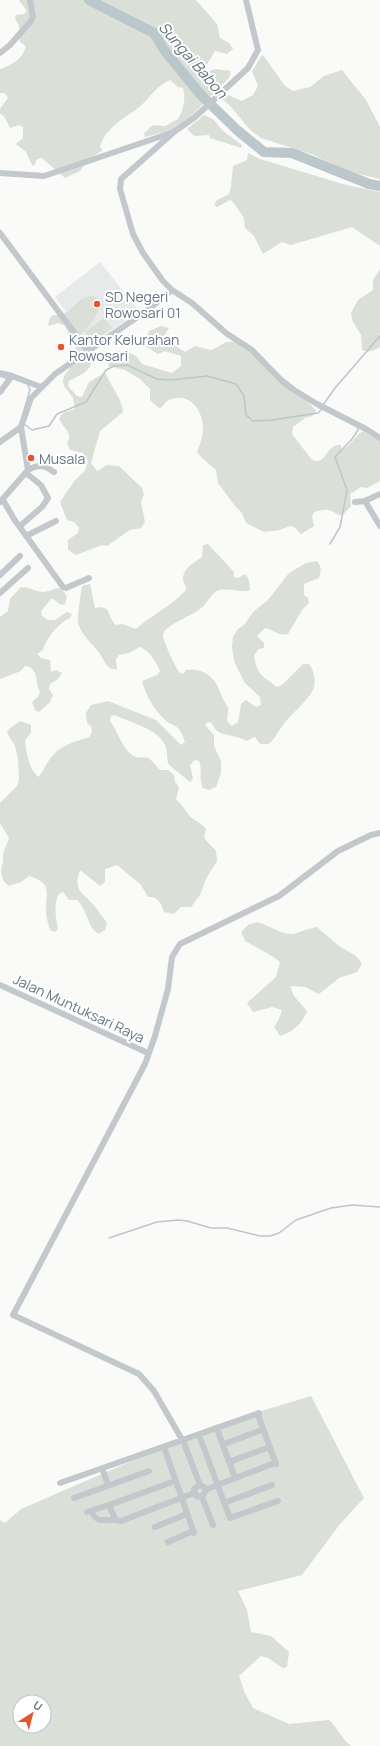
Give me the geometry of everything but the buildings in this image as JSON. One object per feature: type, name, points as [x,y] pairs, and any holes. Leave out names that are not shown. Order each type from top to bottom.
[{"type":"street","points":[[0,53],[10,45],[31,21],[33,17],[30,0]]},
{"type":"street","points":[[246,0],[258,50],[248,68],[195,117],[174,132],[121,179],[120,190],[133,234],[154,269],[172,290],[192,303],[226,333],[245,344],[294,390],[380,438]]},
{"type":"street","points":[[0,173],[44,176],[174,132]]},
{"type":"street","points":[[0,233],[88,351]]},
{"type":"street","points":[[20,526],[42,507],[48,498],[41,485],[27,471],[21,427],[28,402],[55,374],[149,309],[172,290]]},
{"type":"street","points":[[0,373],[10,379],[41,387]]},
{"type":"street","points":[[0,392],[10,379]]},
{"type":"street","points":[[0,442],[21,427]]},
{"type":"street","points":[[54,472],[42,465],[35,466],[27,471],[2,501],[63,587],[66,588],[89,578]]},
{"type":"street","points":[[355,502],[364,501],[380,494]]},
{"type":"street","points":[[364,501],[380,526]]},
{"type":"street","points":[[26,536],[56,521]]},
{"type":"street","points":[[0,575],[20,556]]},
{"type":"street","points":[[0,593],[28,568]]},
{"type":"street","points":[[207,1489],[200,1485],[182,1441],[154,1391],[139,1374],[13,1315],[145,1064],[155,1036],[168,989],[172,956],[180,944],[279,896],[338,851],[371,834],[380,833]]},
{"type":"street","name":"Jalan Muntuksari Raya","points":[[0,985],[148,1053]]},
{"type":"street","points":[[60,1482],[259,1414],[274,1464],[207,1489],[202,1497]]},
{"type":"street","points":[[217,1429],[234,1475]]},
{"type":"street","points":[[224,1444],[259,1431]]},
{"type":"street","points":[[199,1435],[230,1518],[278,1501]]},
{"type":"street","points":[[164,1447],[193,1532],[168,1542]]},
{"type":"street","points":[[229,1462],[267,1448]]},
{"type":"street","points":[[102,1468],[108,1485]]},
{"type":"street","points":[[74,1498],[149,1471]]},
{"type":"street","points":[[175,1481],[90,1511],[99,1520],[121,1521],[194,1493]]},
{"type":"street","points":[[194,1493],[194,1489],[200,1485]]},
{"type":"street","points":[[224,1503],[272,1485]]},
{"type":"street","points":[[194,1493],[196,1496],[202,1497]]},
{"type":"street","points":[[202,1497],[213,1525]]},
{"type":"street","points":[[112,1504],[110,1508],[116,1520]]},
{"type":"street","points":[[155,1527],[187,1514]]},
{"type":"shaded area","points":[[19,0],[196,0],[217,24],[220,38],[229,43],[233,49],[227,54],[215,51],[206,66],[194,69],[198,74],[216,69],[231,71],[229,78],[193,114],[173,130],[145,137],[144,133],[153,125],[165,126],[178,119],[182,111],[184,104],[183,88],[178,87],[170,80],[164,83],[134,111],[112,128],[106,135],[100,147],[103,150],[90,158],[80,171],[65,178],[42,158],[37,159],[34,166],[32,165],[26,152],[16,144],[23,138],[23,127],[19,125],[10,128],[4,116],[0,114],[0,109],[8,98],[5,93],[0,93],[0,69],[9,66],[20,58],[25,51],[26,46],[20,42],[19,26],[15,18],[16,15],[24,14],[27,11]]},
{"type":"shaded area","points":[[263,55],[285,86],[293,91],[310,87],[324,76],[342,70],[366,100],[380,127],[380,179],[351,172],[311,154],[261,138],[250,130],[232,108],[222,99],[226,94],[242,101],[253,95],[258,86],[252,71]]},
{"type":"shaded area","points":[[204,115],[213,119],[223,131],[242,145],[241,148],[210,138],[209,135],[194,136],[187,129]]},
{"type":"shaded area","points":[[248,153],[260,159],[346,185],[380,192],[380,246],[352,227],[291,245],[282,242],[263,254],[254,236],[245,228],[244,218],[233,202],[230,200],[217,207],[214,205],[217,200],[229,194],[233,166],[247,160]]},
{"type":"shaded area","name":"SD Negeri Rowosari 01","points":[[100,262],[139,311],[91,345],[55,297]]},
{"type":"shaded area","points":[[380,269],[380,347],[367,351],[362,350],[361,335],[353,322],[351,313],[358,300],[373,290],[373,280]]},
{"type":"shaded area","points":[[90,296],[97,297],[99,308],[95,317],[82,334],[82,347],[92,360],[89,368],[69,381],[68,386],[77,396],[82,397],[89,382],[103,374],[106,374],[121,402],[123,412],[100,431],[91,463],[97,471],[107,465],[119,466],[142,488],[144,495],[141,502],[145,522],[141,528],[130,530],[107,546],[102,545],[76,555],[68,550],[68,540],[78,533],[79,528],[74,522],[67,520],[60,502],[75,480],[85,471],[88,461],[83,453],[70,450],[67,443],[69,433],[59,419],[63,413],[75,409],[73,398],[64,386],[63,381],[64,376],[70,368],[68,361],[74,357],[76,348],[65,326],[58,323],[49,326],[48,324],[51,316],[68,312],[81,299]]},
{"type":"shaded area","points":[[104,318],[112,328],[92,342],[85,332]]},
{"type":"shaded area","points":[[161,326],[169,328],[164,336],[167,344],[174,345],[185,352],[195,346],[211,350],[227,342],[235,342],[240,344],[280,377],[316,411],[312,416],[305,418],[293,427],[292,434],[312,460],[321,460],[332,447],[336,445],[341,445],[342,450],[363,431],[380,441],[380,481],[367,488],[361,487],[350,494],[351,506],[343,515],[338,515],[327,510],[314,512],[312,517],[314,526],[301,534],[294,527],[289,526],[280,530],[264,532],[246,523],[242,513],[218,483],[216,470],[197,452],[203,428],[198,409],[194,404],[183,398],[176,398],[169,400],[160,409],[150,400],[150,389],[140,379],[125,370],[108,366],[112,355],[116,351],[125,351],[136,356],[142,364],[172,373],[181,366],[181,356],[165,351],[158,354],[145,346],[149,331]]},
{"type":"shaded area","points":[[208,544],[234,572],[234,577],[238,578],[245,574],[249,581],[250,590],[244,591],[224,589],[217,591],[200,609],[173,624],[165,631],[163,635],[165,642],[179,672],[183,674],[186,670],[199,671],[205,673],[217,684],[227,707],[227,721],[232,726],[238,722],[241,704],[246,700],[256,707],[261,705],[260,697],[244,682],[234,661],[232,647],[233,637],[254,611],[268,600],[289,573],[306,563],[317,561],[321,569],[319,578],[304,584],[304,595],[308,598],[309,603],[302,610],[288,634],[279,634],[265,628],[257,636],[264,643],[264,648],[259,649],[254,655],[255,662],[261,674],[277,687],[282,685],[303,664],[309,664],[312,668],[315,681],[312,692],[268,744],[260,744],[255,737],[246,741],[219,732],[210,722],[206,723],[205,725],[214,735],[214,746],[221,761],[221,773],[216,787],[209,790],[203,788],[199,761],[195,760],[190,765],[193,779],[190,782],[169,765],[165,745],[156,734],[115,715],[111,716],[110,721],[124,746],[131,754],[136,757],[149,758],[160,770],[168,770],[174,775],[175,782],[179,787],[176,800],[193,819],[206,829],[204,838],[216,851],[217,861],[206,879],[200,895],[191,907],[181,907],[174,914],[164,912],[161,903],[157,899],[148,897],[141,885],[117,865],[105,869],[105,882],[100,886],[80,870],[78,877],[79,888],[107,923],[105,930],[99,934],[95,931],[77,900],[69,900],[63,892],[59,894],[56,902],[56,921],[58,929],[55,932],[50,930],[46,913],[47,891],[44,884],[41,881],[29,876],[21,882],[9,886],[2,878],[1,868],[3,854],[9,838],[0,823],[0,803],[17,786],[19,779],[18,758],[15,746],[7,733],[9,729],[20,721],[31,725],[31,733],[25,740],[26,750],[30,766],[39,777],[49,760],[56,752],[67,745],[89,737],[92,733],[91,726],[87,723],[86,713],[91,705],[108,701],[156,720],[181,745],[185,742],[180,730],[176,726],[167,722],[161,716],[146,692],[142,681],[157,675],[160,671],[152,657],[146,650],[140,647],[129,653],[119,655],[116,659],[117,669],[108,667],[80,628],[78,623],[79,605],[82,586],[90,584],[95,608],[100,607],[106,609],[116,625],[122,624],[136,629],[174,601],[186,590],[183,578],[185,571],[202,557],[203,545]]},
{"type":"shaded area","points":[[21,587],[43,592],[56,588],[62,589],[67,597],[65,604],[61,605],[52,598],[41,611],[42,616],[48,620],[55,620],[67,612],[72,614],[70,618],[54,631],[43,650],[37,654],[41,658],[50,660],[51,672],[56,670],[62,673],[58,679],[50,684],[49,689],[53,695],[50,702],[39,712],[35,710],[32,702],[38,697],[40,692],[33,669],[25,666],[21,671],[0,679],[0,617],[8,611],[10,599]]},
{"type":"shaded area","points":[[257,922],[288,934],[317,927],[339,946],[356,956],[362,964],[357,972],[339,978],[319,994],[305,987],[290,986],[294,996],[307,1011],[296,1027],[280,1036],[274,1027],[282,1010],[272,1007],[253,1012],[247,1003],[276,977],[280,962],[245,941],[241,932],[248,925]]},
{"type":"shaded area","points":[[311,1396],[364,1498],[340,1524],[302,1575],[238,1591],[247,1610],[251,1632],[271,1636],[289,1652],[287,1667],[283,1668],[268,1658],[261,1656],[239,1676],[244,1691],[253,1708],[289,1724],[329,1720],[351,1746],[0,1746],[0,1520],[5,1523],[21,1509],[215,1425]]},
{"type":"waterway","name":"Sungai Babon","points":[[89,0],[154,33],[165,51],[201,95],[237,130],[264,152],[292,153],[369,184],[380,186]]},
{"type":"waterway","points":[[323,405],[335,388],[380,336]]},
{"type":"waterway","points":[[24,424],[32,430],[49,426],[57,414],[86,402],[106,370],[114,366],[127,365],[157,379],[171,380],[207,376],[236,384],[244,396],[246,415],[253,421],[272,420],[318,413],[322,409]]},
{"type":"waterway","points":[[0,376],[8,379]]},
{"type":"waterway","points":[[22,417],[30,390],[28,385]]},
{"type":"waterway","points":[[330,544],[340,527],[347,490],[335,457],[352,439],[358,430],[357,427]]},
{"type":"waterway","points":[[109,1238],[157,1222],[178,1220],[211,1228],[227,1228],[260,1236],[270,1236],[279,1233],[296,1220],[331,1208],[352,1205],[380,1207]]},
{"type":"place","name":"SD Negeri Rowosari 01","points":[[97,304]]},
{"type":"place","name":"Kantor Kelurahan Rowosari","points":[[61,347]]},
{"type":"place","name":"Musala","points":[[31,458]]}]
